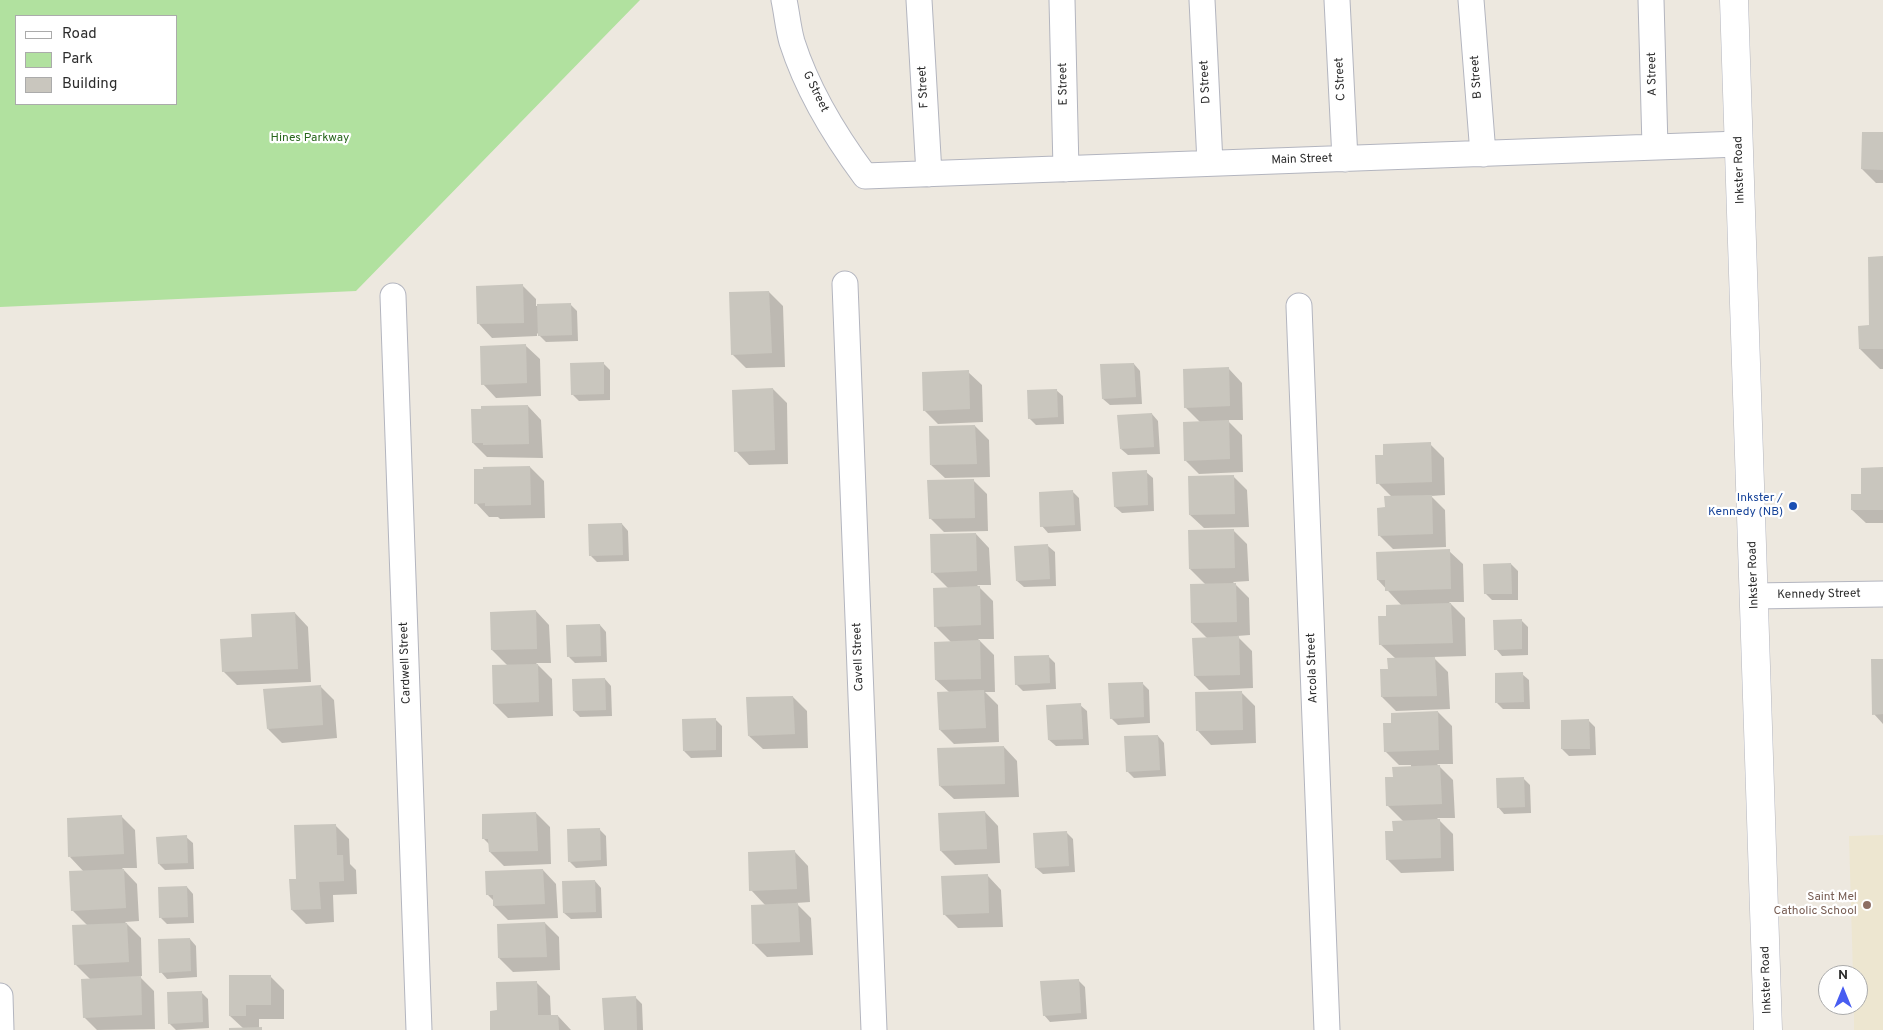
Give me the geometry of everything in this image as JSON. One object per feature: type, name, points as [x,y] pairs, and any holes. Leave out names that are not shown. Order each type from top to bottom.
[{"type":"main road","name":"Inkster Road","points":[[1734,0],[1768,1030]]},
{"type":"street","name":"G Street","points":[[784,0],[792,41],[807,78],[840,139],[865,176]]},
{"type":"street","name":"F Street","points":[[919,0],[929,174]]},
{"type":"street","name":"E Street","points":[[1062,0],[1066,169]]},
{"type":"street","name":"D Street","points":[[1202,0],[1210,164]]},
{"type":"street","name":"C Street","points":[[1337,0],[1345,159]]},
{"type":"street","name":"B Street","points":[[1471,0],[1483,154]]},
{"type":"street","name":"A Street","points":[[1651,0],[1655,147]]},
{"type":"street","name":"Main Street","points":[[865,176],[1739,144]]},
{"type":"street","name":"Cavell Street","points":[[845,284],[874,1030]]},
{"type":"street","name":"Cardwell Street","points":[[393,296],[419,1030]]},
{"type":"street","name":"Arcola Street","points":[[1299,306],[1327,1030]]},
{"type":"street","name":"Kennedy Street","points":[[1754,596],[1883,594]]},
{"type":"street","points":[[0,996],[1,1030]]},
{"type":"shaded area","name":"Saint Mel Catholic School","points":[[1883,835],[1883,1030],[1854,1030],[1854,1015],[1868,1015],[1868,965],[1853,965],[1849,836]]},
{"type":"green space","name":"Hines Parkway","points":[[0,0],[640,0],[356,291],[0,307]]},
{"type":"building","points":[[1862,132],[1883,132],[1883,170],[1861,169]]},
{"type":"building","points":[[1883,256],[1883,349],[1859,349],[1858,326],[1869,325],[1868,257]]},
{"type":"building","points":[[523,284],[524,323],[477,324],[476,286]]},
{"type":"building","points":[[769,291],[772,353],[731,355],[729,292]]},
{"type":"building","points":[[571,303],[572,335],[538,336],[537,304]]},
{"type":"building","points":[[526,344],[527,383],[481,385],[480,346]]},
{"type":"building","points":[[604,362],[604,394],[571,395],[570,363]]},
{"type":"building","points":[[1134,363],[1136,397],[1102,399],[1100,364]]},
{"type":"building","points":[[1229,367],[1230,406],[1184,408],[1183,369]]},
{"type":"building","points":[[969,370],[970,409],[923,411],[922,372]]},
{"type":"building","points":[[773,388],[775,450],[734,452],[732,390]]},
{"type":"building","points":[[1057,389],[1058,417],[1028,419],[1027,390]]},
{"type":"building","points":[[528,405],[529,444],[483,445],[483,443],[472,443],[471,409],[481,409],[481,406]]},
{"type":"building","points":[[1152,413],[1154,447],[1120,449],[1117,415]]},
{"type":"building","points":[[1229,420],[1230,459],[1184,461],[1183,422]]},
{"type":"building","points":[[975,425],[977,464],[930,465],[929,426]]},
{"type":"building","points":[[1431,442],[1432,482],[1376,484],[1375,455],[1383,455],[1383,444]]},
{"type":"building","points":[[530,466],[531,505],[485,506],[485,503],[474,504],[474,469],[483,469],[483,467]]},
{"type":"building","points":[[1883,467],[1883,510],[1851,510],[1851,494],[1861,494],[1861,468]]},
{"type":"building","points":[[1147,470],[1148,505],[1114,507],[1112,472]]},
{"type":"building","points":[[1234,475],[1235,514],[1189,515],[1188,476]]},
{"type":"building","points":[[974,479],[975,518],[929,519],[927,480]]},
{"type":"building","points":[[1073,490],[1075,525],[1040,527],[1039,492]]},
{"type":"building","points":[[1432,495],[1433,534],[1378,536],[1377,508],[1385,507],[1384,496]]},
{"type":"building","points":[[622,523],[623,555],[589,556],[588,524]]},
{"type":"building","points":[[1234,529],[1235,568],[1189,569],[1188,530]]},
{"type":"building","points":[[976,533],[977,571],[931,573],[930,534]]},
{"type":"building","points":[[1048,544],[1050,579],[1016,581],[1014,546]]},
{"type":"building","points":[[1450,549],[1451,589],[1385,591],[1385,580],[1377,580],[1376,552]]},
{"type":"building","points":[[1511,563],[1512,594],[1484,594],[1483,564]]},
{"type":"building","points":[[1236,583],[1237,622],[1191,623],[1190,584]]},
{"type":"building","points":[[980,586],[981,625],[934,627],[933,588]]},
{"type":"building","points":[[1451,603],[1453,643],[1379,645],[1378,616],[1386,616],[1386,605]]},
{"type":"building","points":[[536,610],[537,649],[491,650],[490,612]]},
{"type":"building","points":[[295,612],[298,669],[222,672],[220,639],[252,637],[251,614]]},
{"type":"building","points":[[1522,619],[1522,649],[1494,650],[1493,620]]},
{"type":"building","points":[[600,624],[601,656],[567,657],[566,625]]},
{"type":"building","points":[[1239,636],[1240,675],[1194,676],[1192,638]]},
{"type":"building","points":[[980,640],[981,679],[935,680],[934,642]]},
{"type":"building","points":[[1049,655],[1050,683],[1015,685],[1014,656]]},
{"type":"building","points":[[1435,657],[1437,696],[1381,697],[1380,669],[1388,669],[1387,658]]},
{"type":"building","points":[[1871,659],[1883,659],[1883,714],[1872,715]]},
{"type":"building","points":[[538,664],[539,702],[493,704],[492,665]]},
{"type":"building","points":[[1523,672],[1524,702],[1495,703],[1495,673]]},
{"type":"building","points":[[605,678],[606,710],[573,711],[572,679]]},
{"type":"building","points":[[1143,682],[1144,717],[1110,719],[1108,683]]},
{"type":"building","points":[[321,685],[323,725],[267,729],[263,689]]},
{"type":"building","points":[[984,690],[986,728],[939,730],[937,692]]},
{"type":"building","points":[[1242,691],[1243,730],[1196,731],[1195,692]]},
{"type":"building","points":[[793,696],[795,734],[748,736],[746,697]]},
{"type":"building","points":[[1081,703],[1083,739],[1048,740],[1046,705]]},
{"type":"building","points":[[1438,711],[1439,750],[1384,752],[1383,723],[1391,723],[1391,713]]},
{"type":"building","points":[[716,718],[716,750],[683,751],[682,719]]},
{"type":"building","points":[[1589,719],[1590,749],[1561,749],[1561,720]]},
{"type":"building","points":[[1158,735],[1160,770],[1126,772],[1124,736]]},
{"type":"building","points":[[1004,746],[1005,784],[939,786],[937,748]]},
{"type":"building","points":[[1440,765],[1442,804],[1386,806],[1385,777],[1393,777],[1392,767]]},
{"type":"building","points":[[1524,777],[1525,807],[1497,808],[1496,778]]},
{"type":"building","points":[[985,811],[987,849],[940,851],[938,813]]},
{"type":"building","points":[[536,812],[538,851],[489,852],[488,839],[482,839],[482,814]]},
{"type":"building","points":[[122,815],[124,854],[68,857],[67,818]]},
{"type":"building","points":[[1440,819],[1441,858],[1386,860],[1385,831],[1393,831],[1392,821]]},
{"type":"building","points":[[336,824],[337,855],[343,855],[344,881],[319,882],[321,909],[291,910],[289,879],[296,879],[294,825]]},
{"type":"building","points":[[600,828],[601,860],[568,862],[567,829]]},
{"type":"building","points":[[1067,831],[1069,866],[1035,868],[1033,833]]},
{"type":"building","points":[[187,835],[188,863],[158,864],[156,837]]},
{"type":"building","points":[[795,850],[797,889],[749,891],[748,852]]},
{"type":"building","points":[[124,869],[126,908],[71,911],[69,871]]},
{"type":"building","points":[[543,869],[545,904],[493,906],[493,895],[486,895],[485,871]]},
{"type":"building","points":[[988,874],[989,913],[943,915],[941,876]]},
{"type":"building","points":[[595,880],[596,912],[563,913],[562,881]]},
{"type":"building","points":[[187,886],[188,917],[159,918],[158,887]]},
{"type":"building","points":[[798,903],[800,942],[752,944],[751,905]]},
{"type":"building","points":[[545,922],[547,957],[498,958],[497,924]]},
{"type":"building","points":[[127,923],[129,962],[74,965],[72,925]]},
{"type":"building","points":[[190,938],[191,971],[159,973],[158,939]]},
{"type":"building","points":[[229,975],[271,975],[271,1005],[246,1005],[246,1016],[229,1016]]},
{"type":"building","points":[[141,976],[142,1015],[83,1018],[81,979]]},
{"type":"building","points":[[1079,979],[1081,1013],[1043,1016],[1040,981]]},
{"type":"building","points":[[537,981],[538,1015],[558,1015],[559,1030],[490,1030],[490,1011],[497,1010],[496,982]]},
{"type":"building","points":[[202,991],[203,1022],[168,1024],[167,992]]},
{"type":"building","points":[[636,996],[637,1030],[604,1030],[602,998]]},
{"type":"building","points":[[262,1027],[262,1030],[229,1030],[229,1028]]},
{"type":"place","name":"Inkster / Kennedy (NB)","points":[[1793,506]]},
{"type":"place","name":"Saint Mel Catholic School","points":[[1867,905]]}]
